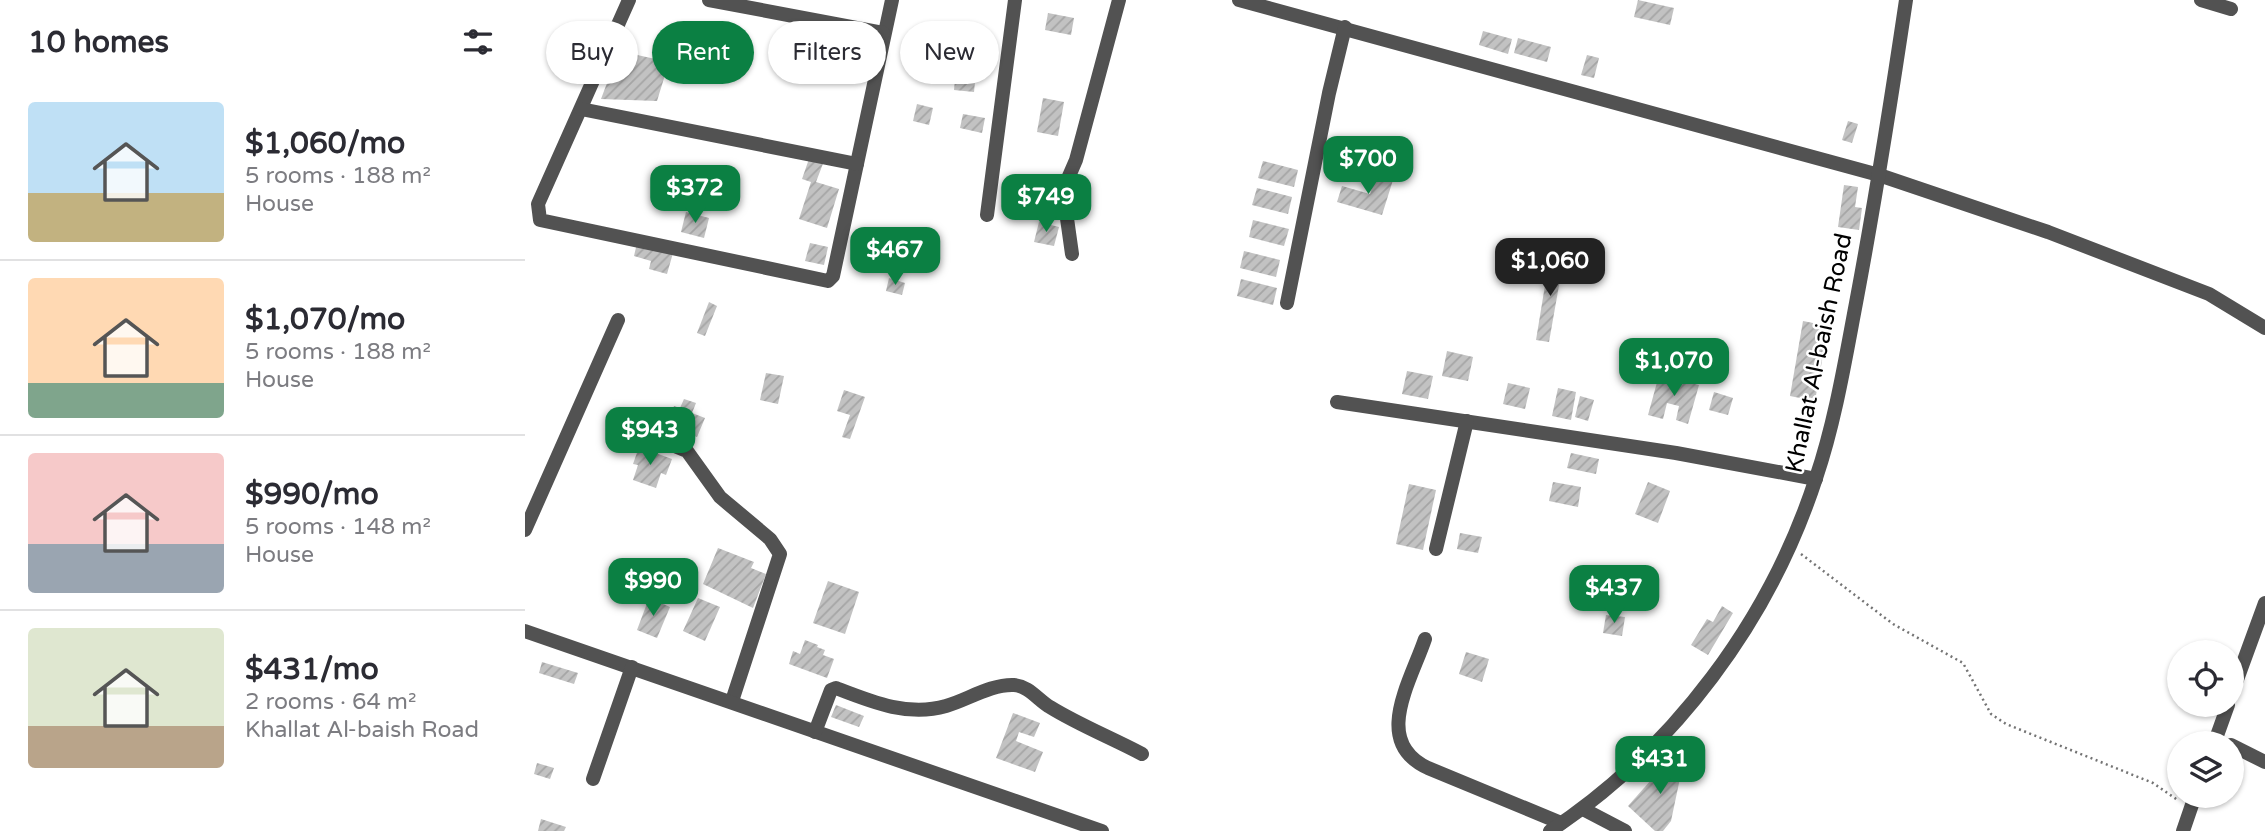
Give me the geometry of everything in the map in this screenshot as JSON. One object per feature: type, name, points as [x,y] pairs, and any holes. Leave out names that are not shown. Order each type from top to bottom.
[{"type":"street","points":[[629,0],[538,204],[538,214],[544,223],[830,280],[873,84]]},
{"type":"street","points":[[709,0],[820,21]]},
{"type":"street","points":[[886,22],[892,0]]},
{"type":"street","points":[[987,215],[1015,0]]},
{"type":"street","points":[[1072,254],[1063,190],[1076,160],[1119,0]]},
{"type":"street","points":[[1239,0],[1879,175],[2048,232],[2196,290],[2265,328]]},
{"type":"street","name":"Khallat Al-baish Road","points":[[1556,827],[1583,809],[1634,764],[1696,700],[1752,619],[1790,545],[1816,479],[1850,336],[1879,175],[1906,0]]},
{"type":"street","points":[[2201,0],[2231,9]]},
{"type":"street","points":[[1287,303],[1345,27]]},
{"type":"street","points":[[581,109],[857,163]]},
{"type":"street","points":[[525,530],[618,320]]},
{"type":"street","points":[[1337,402],[1677,453],[1816,479]]},
{"type":"street","points":[[1436,549],[1467,421]]},
{"type":"street","points":[[643,433],[687,452],[720,497],[770,539],[780,554],[732,701]]},
{"type":"street","points":[[2244,660],[2265,603]]},
{"type":"street","points":[[525,631],[1102,831]]},
{"type":"street","points":[[1425,639],[1396,724],[1403,751],[1411,760],[1556,827]]},
{"type":"street","points":[[593,779],[632,667]]},
{"type":"street","points":[[815,732],[831,690],[836,688],[879,705],[913,710],[944,706],[1016,685],[1025,688],[1050,707],[1142,754]]},
{"type":"street","points":[[2244,753],[2265,762]]},
{"type":"street","points":[[2183,831],[2191,808]]},
{"type":"street","points":[[1583,809],[1625,831]]},
{"type":"path","points":[[1790,545],[1893,624],[1963,663],[1991,714],[2167,790]]},
{"type":"building","points":[[1638,0],[1674,8],[1670,25],[1634,17]]},
{"type":"building","points":[[1048,13],[1074,18],[1071,35],[1045,30]]},
{"type":"building","points":[[1483,31],[1512,39],[1508,54],[1479,45]]},
{"type":"building","points":[[1518,38],[1551,47],[1547,62],[1514,53]]},
{"type":"building","points":[[638,55],[652,58],[652,84],[662,84],[657,101],[601,99],[607,84],[638,84]]},
{"type":"building","points":[[1587,55],[1599,58],[1594,78],[1581,75]]},
{"type":"building","points":[[955,84],[975,84],[974,92],[954,90]]},
{"type":"building","points":[[1043,98],[1064,102],[1058,136],[1037,132]]},
{"type":"building","points":[[917,104],[933,108],[929,125],[913,121]]},
{"type":"building","points":[[963,114],[985,118],[982,133],[960,128]]},
{"type":"building","points":[[1848,121],[1858,124],[1852,143],[1842,140]]},
{"type":"building","points":[[1366,142],[1393,148],[1387,175],[1337,165],[1340,147],[1364,152]]},
{"type":"building","points":[[810,156],[824,161],[816,182],[839,189],[827,228],[799,219],[811,182],[802,179]]},
{"type":"building","points":[[1263,161],[1298,170],[1294,187],[1258,178]]},
{"type":"building","points":[[1376,175],[1393,180],[1382,215],[1337,202],[1342,186],[1370,194]]},
{"type":"building","points":[[1008,176],[1033,178],[1030,208],[1005,205]]},
{"type":"building","points":[[1844,185],[1858,187],[1855,207],[1862,208],[1859,230],[1838,227]]},
{"type":"building","points":[[1257,188],[1292,197],[1288,214],[1252,205]]},
{"type":"building","points":[[686,212],[709,218],[704,238],[681,232]]},
{"type":"building","points":[[1253,220],[1289,229],[1284,246],[1249,237]]},
{"type":"building","points":[[1039,222],[1059,227],[1054,246],[1034,242]]},
{"type":"building","points":[[637,243],[673,253],[667,274],[649,269],[651,261],[634,256]]},
{"type":"building","points":[[810,243],[828,247],[824,265],[805,261]]},
{"type":"building","points":[[1244,251],[1280,260],[1276,277],[1240,268]]},
{"type":"building","points":[[1550,255],[1564,257],[1549,342],[1536,340]]},
{"type":"building","points":[[889,278],[905,283],[902,295],[886,291]]},
{"type":"building","points":[[1241,279],[1277,288],[1273,305],[1237,296]]},
{"type":"building","points":[[709,302],[717,306],[705,336],[697,333]]},
{"type":"building","points":[[1803,321],[1828,326],[1815,401],[1790,396]]},
{"type":"building","points":[[1447,351],[1473,357],[1468,381],[1442,376]]},
{"type":"building","points":[[1407,371],[1433,376],[1428,399],[1402,394]]},
{"type":"building","points":[[766,373],[784,376],[778,404],[760,400]]},
{"type":"building","points":[[1659,375],[1699,385],[1688,424],[1676,420],[1679,406],[1667,403],[1663,419],[1648,415]]},
{"type":"building","points":[[1508,383],[1530,388],[1525,409],[1503,404]]},
{"type":"building","points":[[1558,388],[1576,392],[1571,420],[1552,416]]},
{"type":"building","points":[[844,390],[865,397],[850,439],[842,437],[850,415],[837,411]]},
{"type":"building","points":[[1714,392],[1733,398],[1728,415],[1709,410]]},
{"type":"building","points":[[1580,396],[1594,400],[1588,421],[1575,417]]},
{"type":"building","points":[[684,399],[696,403],[692,413],[705,418],[697,437],[667,425],[674,406],[680,408]]},
{"type":"building","points":[[639,447],[672,459],[666,475],[661,473],[656,488],[633,480],[638,465],[633,464]]},
{"type":"building","points":[[1571,453],[1599,459],[1596,474],[1567,468]]},
{"type":"building","points":[[1553,482],[1581,487],[1578,507],[1549,501]]},
{"type":"building","points":[[1648,482],[1670,491],[1658,523],[1635,514]]},
{"type":"building","points":[[1409,484],[1436,490],[1423,550],[1396,544]]},
{"type":"building","points":[[1460,533],[1482,537],[1478,553],[1457,549]]},
{"type":"building","points":[[718,548],[754,562],[751,568],[766,574],[753,608],[703,584]]},
{"type":"building","points":[[828,581],[859,592],[845,634],[813,623]]},
{"type":"building","points":[[649,598],[670,607],[657,638],[637,630]]},
{"type":"building","points":[[698,598],[720,607],[705,641],[683,631]]},
{"type":"building","points":[[1722,606],[1733,613],[1708,655],[1691,645],[1707,619],[1713,622]]},
{"type":"building","points":[[1606,615],[1625,617],[1622,636],[1603,633]]},
{"type":"building","points":[[805,640],[818,645],[817,647],[825,650],[823,655],[834,659],[827,678],[789,664],[793,651],[800,654]]},
{"type":"building","points":[[1466,652],[1489,659],[1482,682],[1459,674]]},
{"type":"building","points":[[542,662],[578,673],[574,684],[539,673]]},
{"type":"building","points":[[836,705],[864,716],[859,727],[831,717]]},
{"type":"building","points":[[1013,713],[1040,723],[1034,737],[1019,732],[1016,741],[1043,752],[1035,772],[996,758]]},
{"type":"building","points":[[1675,753],[1683,764],[1671,821],[1663,831],[1655,831],[1628,806]]},
{"type":"building","points":[[537,763],[554,768],[550,779],[534,774]]},
{"type":"building","points":[[541,819],[566,827],[564,831],[538,831]]}]
